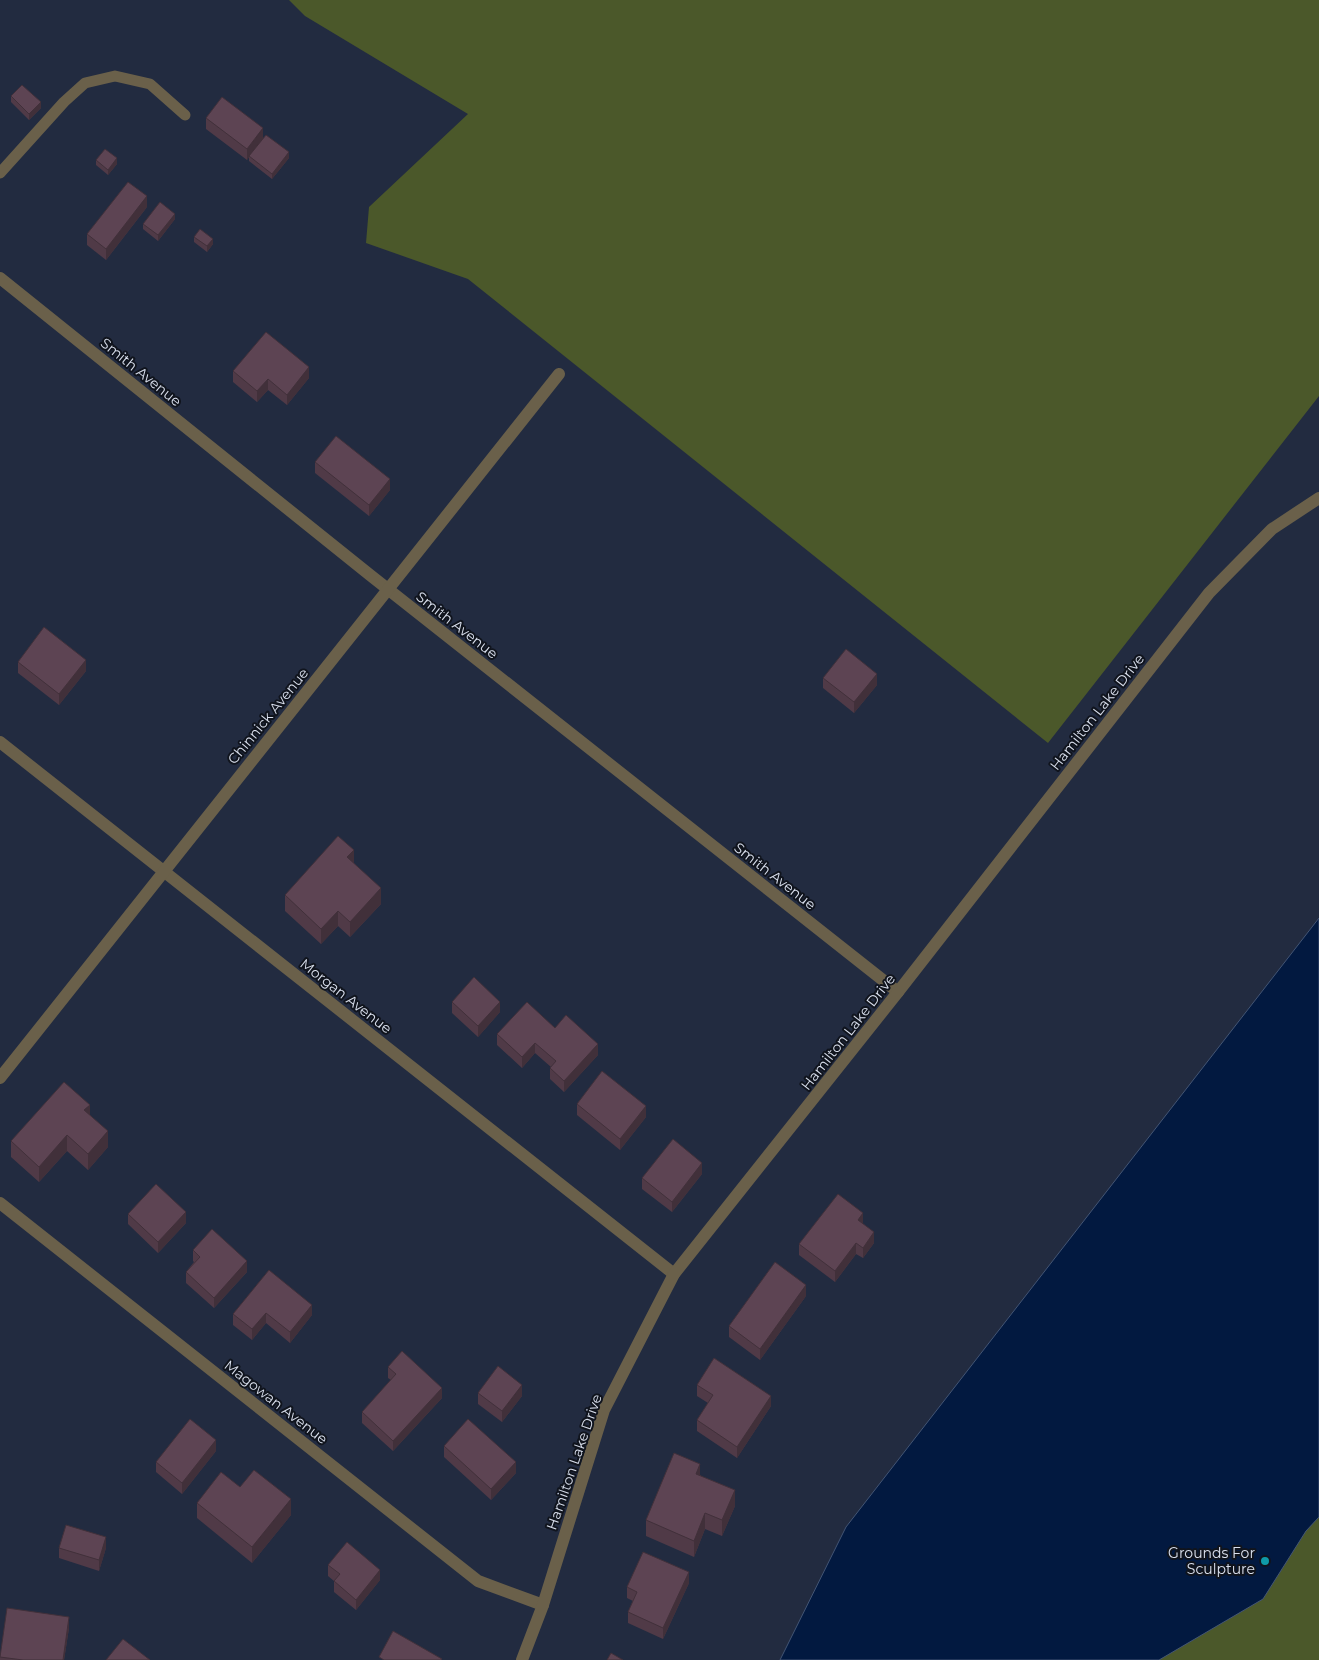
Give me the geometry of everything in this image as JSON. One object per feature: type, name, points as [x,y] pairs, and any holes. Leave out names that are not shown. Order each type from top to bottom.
[{"type":"street","name":"Smith Avenue","points":[[0,278],[389,590],[898,992]]},
{"type":"street","name":"Chinnick Avenue","points":[[0,1078],[559,374]]},
{"type":"street","name":"Hamilton Lake Drive","points":[[522,1660],[543,1605],[604,1410],[674,1274],[898,992],[1209,593],[1272,530],[1319,498]]},
{"type":"street","name":"Morgan Avenue","points":[[0,742],[674,1274]]},
{"type":"street","name":"Magowan Avenue","points":[[0,1203],[478,1582],[543,1605]]},
{"type":"lane","points":[[0,173],[64,102],[85,83],[115,76],[150,84],[185,115]]},
{"type":"green space","points":[[289,0],[1319,0],[1319,396],[1048,743],[468,279],[366,243],[369,207],[468,114],[305,16]]},
{"type":"green space","name":"Grounds For Sculpture","points":[[1319,1467],[1319,1660],[1101,1660]]},
{"type":"water","points":[[1319,918],[1319,1517],[1306,1531],[1263,1599],[1159,1660],[780,1660],[846,1527]]},
{"type":"building","points":[[22,85],[41,102],[29,114],[11,96]]},
{"type":"building","points":[[222,97],[263,128],[247,149],[206,118]]},
{"type":"building","points":[[266,135],[289,152],[272,174],[249,156]]},
{"type":"building","points":[[105,149],[117,158],[108,170],[96,160]]},
{"type":"building","points":[[128,182],[147,196],[106,249],[87,234]]},
{"type":"building","points":[[160,202],[175,214],[158,235],[143,224]]},
{"type":"building","points":[[200,229],[213,239],[207,246],[194,237]]},
{"type":"building","points":[[266,332],[309,367],[287,395],[268,379],[257,391],[233,371]]},
{"type":"building","points":[[336,436],[390,479],[369,505],[315,462]]},
{"type":"building","points":[[44,627],[86,660],[59,694],[18,662]]},
{"type":"building","points":[[846,649],[877,674],[854,702],[823,678]]},
{"type":"building","points":[[338,836],[354,850],[347,857],[381,888],[350,922],[338,911],[321,929],[285,895]]},
{"type":"building","points":[[474,977],[500,1002],[478,1026],[452,1002]]},
{"type":"building","points":[[527,1002],[555,1028],[566,1015],[598,1044],[564,1081],[550,1068],[556,1061],[535,1043],[522,1057],[497,1034]]},
{"type":"building","points":[[602,1071],[646,1106],[620,1139],[577,1104]]},
{"type":"building","points":[[64,1082],[90,1105],[84,1110],[108,1131],[88,1154],[67,1135],[39,1167],[11,1141]]},
{"type":"building","points":[[673,1139],[702,1163],[672,1202],[642,1178]]},
{"type":"building","points":[[156,1184],[186,1212],[158,1242],[128,1214]]},
{"type":"building","points":[[838,1194],[863,1213],[858,1220],[874,1232],[863,1248],[856,1243],[835,1271],[799,1244]]},
{"type":"building","points":[[212,1229],[247,1261],[214,1298],[186,1272],[200,1257],[193,1250]]},
{"type":"building","points":[[775,1262],[806,1285],[760,1349],[729,1326]]},
{"type":"building","points":[[269,1270],[312,1305],[290,1332],[266,1313],[252,1329],[233,1314]]},
{"type":"building","points":[[402,1351],[442,1388],[393,1441],[362,1412],[396,1374],[388,1367]]},
{"type":"building","points":[[714,1358],[771,1396],[737,1447],[697,1420],[713,1395],[697,1385]]},
{"type":"building","points":[[498,1366],[522,1385],[502,1411],[478,1393]]},
{"type":"building","points":[[190,1419],[216,1440],[182,1483],[156,1462]]},
{"type":"building","points":[[468,1419],[516,1462],[491,1489],[444,1446]]},
{"type":"building","points":[[674,1453],[700,1464],[696,1474],[735,1490],[722,1520],[705,1513],[694,1541],[646,1520]]},
{"type":"building","points":[[254,1470],[291,1499],[252,1547],[197,1503],[221,1472],[240,1487]]},
{"type":"building","points":[[66,1525],[106,1537],[99,1560],[59,1548]]},
{"type":"building","points":[[347,1542],[380,1570],[356,1600],[334,1581],[340,1574],[328,1565]]},
{"type":"building","points":[[643,1552],[689,1572],[663,1628],[628,1612],[637,1592],[627,1587]]},
{"type":"building","points":[[7,1608],[69,1617],[63,1660],[23,1660],[0,1657]]},
{"type":"building","points":[[393,1631],[442,1659],[384,1660],[379,1657]]},
{"type":"building","points":[[123,1639],[150,1660],[106,1660]]},
{"type":"building","points":[[611,1653],[623,1660],[607,1660]]},
{"type":"place","name":"Grounds For Sculpture","points":[[1265,1561]]}]
